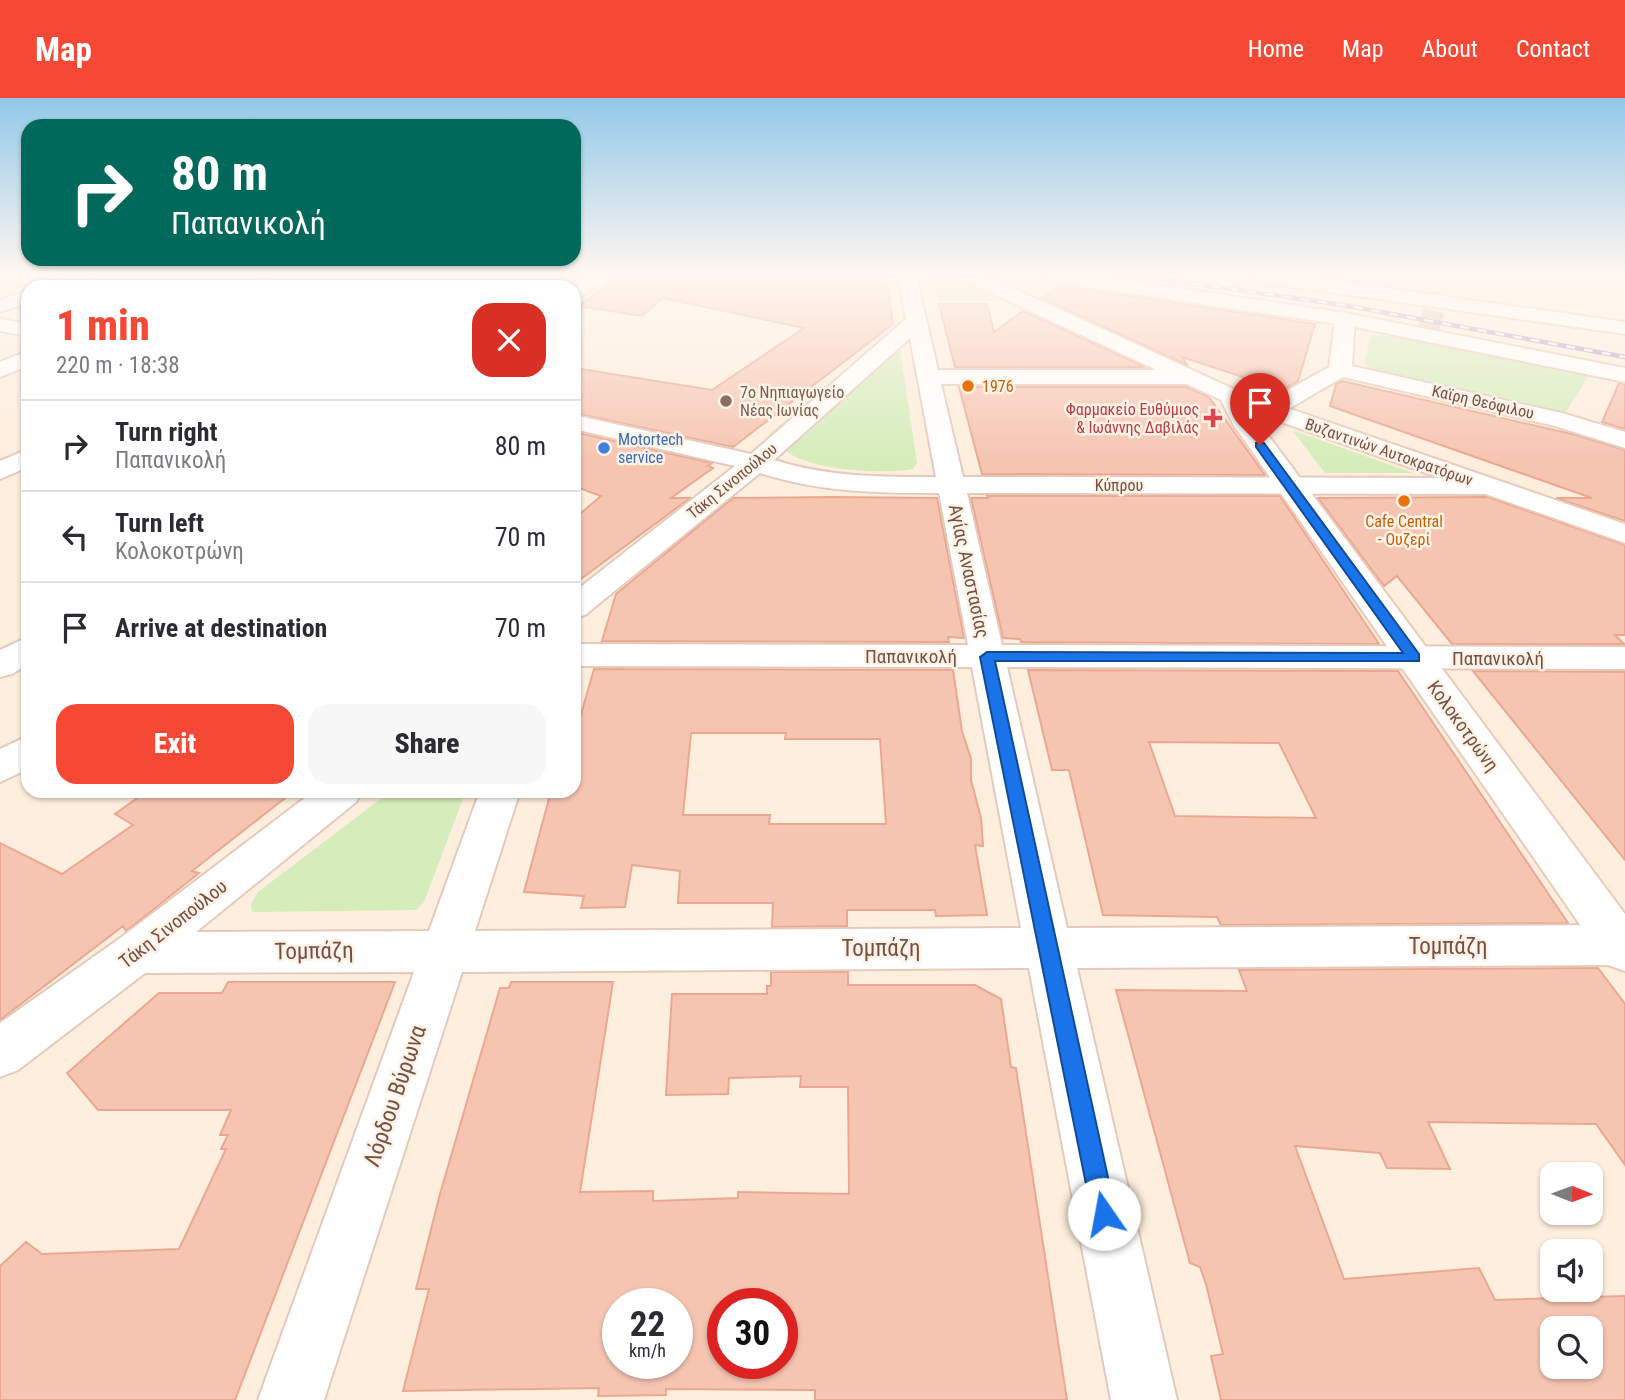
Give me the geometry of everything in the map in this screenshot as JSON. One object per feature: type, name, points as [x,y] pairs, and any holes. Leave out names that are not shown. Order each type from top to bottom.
[{"type":"street","name":"Τάκη Σινοπούλου","points":[[581,602],[756,463],[898,337]]},
{"type":"street","name":"Αγίας Αναστασίας","points":[[919,337],[1144,1400]]},
{"type":"street","name":"Βυζαντινών Αυτοκρατόρων","points":[[1102,337],[1230,396],[1625,534]]},
{"type":"street","points":[[1245,424],[1340,370],[1343,337]]},
{"type":"street","points":[[1434,337],[1625,375]]},
{"type":"street","points":[[0,370],[21,361]]},
{"type":"street","name":"Καϊρη Θεόφιλου","points":[[1340,370],[1562,421],[1625,440]]},
{"type":"street","points":[[928,377],[1187,377]]},
{"type":"street","name":"Κολοκοτρώνη","points":[[1230,396],[1245,424],[1624,947]]},
{"type":"street","name":"Κύπρου","points":[[581,424],[756,463],[796,475],[858,485],[1485,485]]},
{"type":"street","points":[[0,471],[21,460]]},
{"type":"street","points":[[0,666],[21,652]]},
{"type":"street","name":"Παπανικολή","points":[[581,656],[1625,658]]},
{"type":"street","points":[[0,768],[21,754]]},
{"type":"street","name":"Τάκη Σινοπούλου","points":[[0,1053],[136,953],[333,798]]},
{"type":"street","name":"Λόρδου Βύρωνα","points":[[290,1400],[498,798]]},
{"type":"street","name":"Τομπάζη","points":[[136,953],[1624,947]]},
{"type":"green space","points":[[1371,337],[1395,337],[1587,373],[1588,377],[1566,412],[1557,412],[1371,368],[1364,363]]},
{"type":"green space","points":[[883,341],[899,342],[917,463],[913,469],[869,471],[821,465],[794,456],[768,435]]},
{"type":"green space","points":[[1292,430],[1413,473],[1325,473]]},
{"type":"green space","points":[[382,798],[463,798],[424,902],[416,910],[252,912],[251,904],[258,892]]},
{"type":"building","points":[[791,337],[876,337],[733,447],[581,414],[581,369],[712,390]]},
{"type":"building","points":[[947,337],[1079,337],[1145,367],[955,367]]},
{"type":"building","points":[[1125,337],[1311,337],[1298,381],[1282,390],[1182,357],[1187,365]]},
{"type":"building","points":[[1342,381],[1576,435],[1625,450],[1625,521],[1556,498],[1592,498],[1330,406],[1336,384]]},
{"type":"building","points":[[1619,383],[1625,384],[1625,429],[1602,422]]},
{"type":"building","points":[[959,387],[1186,387],[1209,397],[1265,475],[982,474]]},
{"type":"building","points":[[581,434],[712,463],[708,466],[713,468],[671,498],[690,498],[581,579],[581,513],[601,496],[581,489]]},
{"type":"building","points":[[987,496],[1280,496],[1379,644],[1021,642],[1020,639],[1003,638],[971,498],[988,498]]},
{"type":"building","points":[[1488,497],[1625,545],[1625,635],[1615,635],[1624,644],[1452,644],[1397,576],[1384,586],[1318,498]]},
{"type":"building","points":[[733,498],[937,498],[964,638],[948,637],[949,642],[602,641],[616,594]]},
{"type":"building","points":[[594,669],[953,670],[962,731],[971,759],[971,780],[981,818],[983,846],[975,845],[987,915],[936,916],[935,910],[847,910],[847,926],[772,927],[773,903],[678,903],[680,871],[632,865],[625,907],[581,908],[584,896],[524,892],[549,798],[581,798],[581,714]],"holes":[[[691,733],[786,733],[785,739],[880,739],[886,824],[769,824],[770,815],[683,815]]]},
{"type":"building","points":[[1028,670],[1398,671],[1568,923],[1221,925],[1217,917],[1103,915],[1069,770],[1052,770]],"holes":[[[1149,742],[1279,743],[1316,818],[1175,816]]]},
{"type":"building","points":[[1473,671],[1625,672],[1625,860]]},
{"type":"building","points":[[137,798],[285,798],[192,871],[199,873],[126,931],[123,926],[0,1020],[0,843],[62,874],[133,825],[115,814]]},
{"type":"building","points":[[1598,968],[1625,1004],[1625,1165],[1596,1124],[1428,1122],[1450,1169],[1387,1168],[1380,1153],[1295,1146],[1344,1279],[1479,1268],[1495,1300],[1540,1299],[1540,1302],[1603,1302],[1603,1297],[1625,1296],[1625,1400],[1221,1400],[1211,1356],[1223,1354],[1206,1284],[1200,1267],[1190,1263],[1116,990],[1247,991],[1239,970]]},
{"type":"building","points":[[771,972],[848,972],[848,985],[975,985],[1001,999],[1011,1067],[1016,1068],[1067,1400],[815,1400],[815,1390],[666,1389],[666,1395],[598,1396],[599,1388],[403,1391],[429,1289],[416,1289],[440,1194],[500,988],[509,988],[511,982],[613,982],[580,1192],[653,1191],[653,1201],[738,1198],[738,1192],[849,1194],[848,1087],[800,1087],[801,1076],[729,1078],[728,1094],[666,1095],[672,994],[767,994],[767,986],[771,986]]},
{"type":"building","points":[[228,982],[395,982],[235,1400],[0,1400],[0,1266],[26,1242],[42,1254],[179,1249],[226,1149],[221,1149],[228,1135],[220,1135],[231,1110],[98,1110],[67,1073],[159,993],[222,993]]},
{"type":"railway","points":[[1515,337],[1625,357]]},
{"type":"place","name":"1976","points":[[968,386]]},
{"type":"place","name":"7ο Νηπιαγωγείο Νέας Ιωνίας","points":[[726,401]]},
{"type":"place","name":"Φαρμακείο Ευθύμιος & Ιωάννης Δαβιλάς","points":[[1213,418]]},
{"type":"place","name":"Motortech service","points":[[604,448]]},
{"type":"place","name":"Cafe Central - Ουζερί","points":[[1404,501]]},
{"type":"route","points":[[1104,1214],[987,657],[1413,658],[1260,445]]}]
